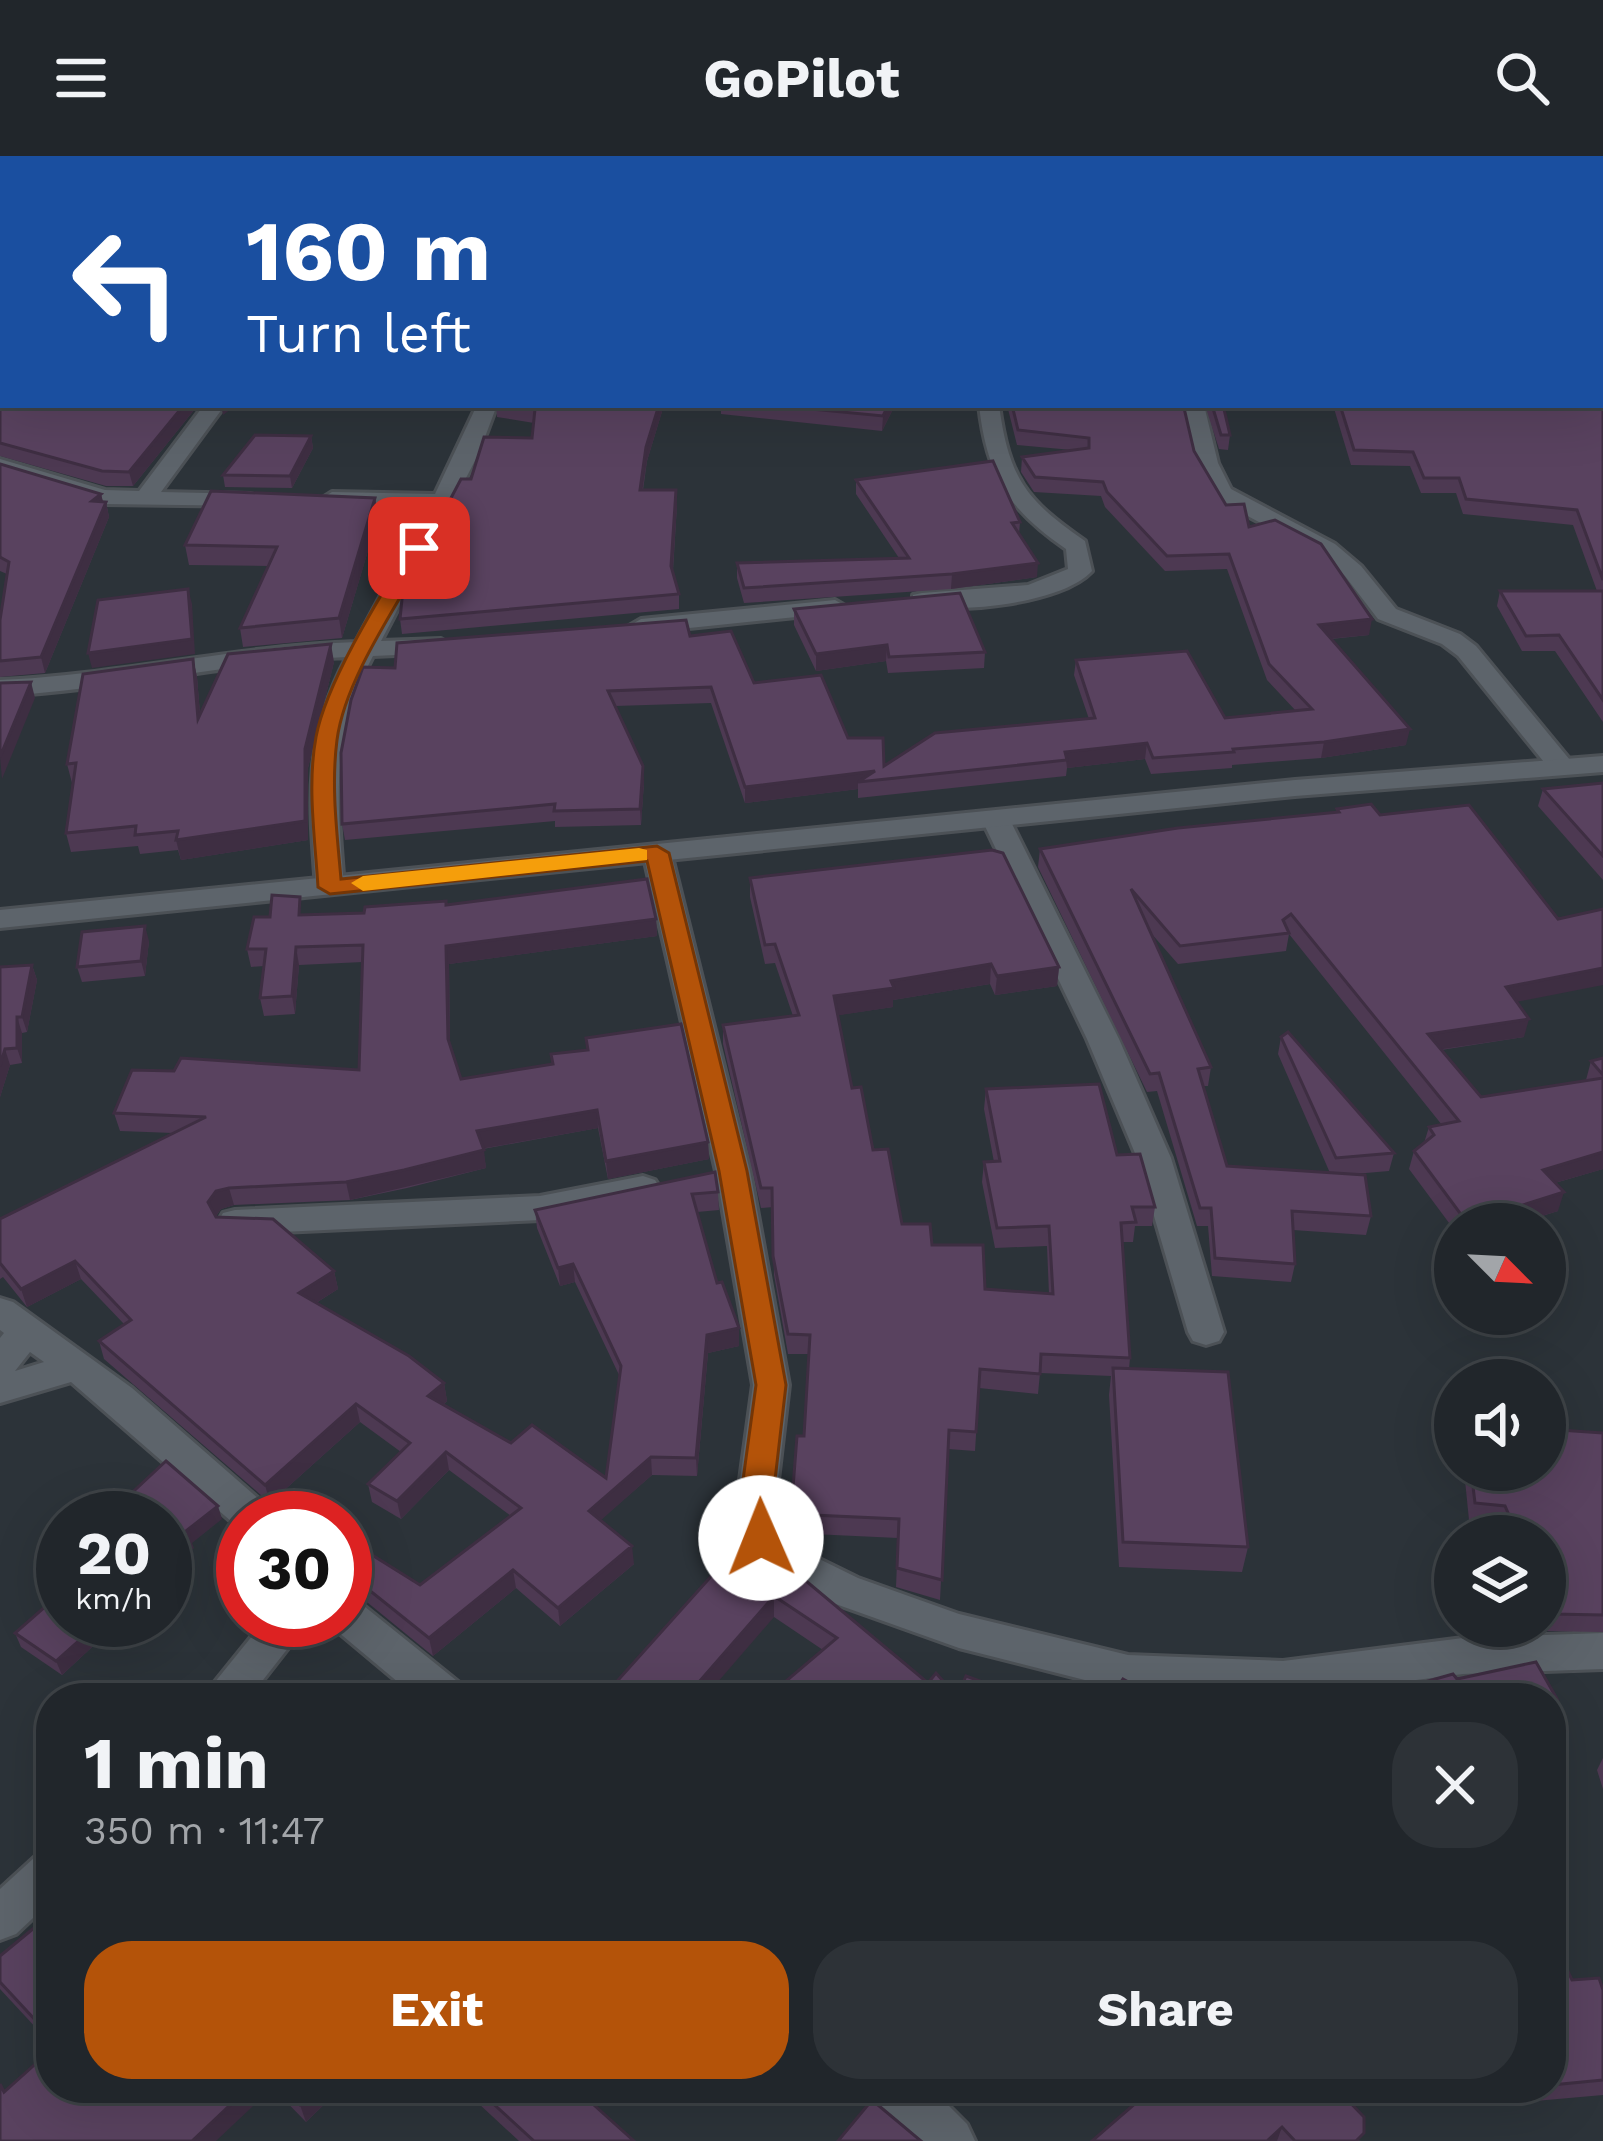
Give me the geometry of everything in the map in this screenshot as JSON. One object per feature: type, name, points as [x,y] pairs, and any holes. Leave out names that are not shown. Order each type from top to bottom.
[{"type":"street","points":[[152,498],[149,489],[213,408]]},
{"type":"street","points":[[330,887],[323,795],[326,739],[336,702],[443,501],[486,408]]},
{"type":"street","points":[[608,630],[1045,589],[1071,580],[1080,571],[1077,546],[1034,518],[1018,493],[999,453],[990,408]]},
{"type":"street","points":[[1186,409],[1222,493],[1327,549],[1353,571],[1387,614],[1451,639],[1466,651],[1561,766]]},
{"type":"street","points":[[0,466],[104,496],[443,501]]},
{"type":"street","points":[[0,688],[66,685],[286,652],[457,645]]},
{"type":"street","points":[[0,919],[1295,788],[1603,764]]},
{"type":"street","points":[[997,820],[1068,964],[1154,1158],[1206,1332]]},
{"type":"street","points":[[657,853],[733,1171],[771,1385],[759,1480],[761,1538],[791,1564],[844,1590],[959,1631],[1128,1673],[1283,1679],[1462,1656],[1603,1651]]},
{"type":"street","points":[[234,1222],[540,1208],[733,1171]]},
{"type":"street","points":[[0,1364],[13,1320],[119,1398],[224,1491]]},
{"type":"street","points":[[0,1389],[73,1368]]},
{"type":"street","points":[[372,1636],[429,1683]]},
{"type":"street","points":[[236,1683],[267,1647]]},
{"type":"street","points":[[0,1919],[36,1886]]},
{"type":"street","points":[[911,2103],[950,2141]]},
{"type":"building","points":[[0,408],[182,408],[129,472],[102,471],[0,443]]},
{"type":"building","points":[[529,408],[658,408],[640,490],[676,490],[671,566],[679,594],[400,619],[403,589],[461,479],[471,479],[484,437],[532,438],[535,409]]},
{"type":"building","points":[[801,408],[887,408],[883,416]]},
{"type":"building","points":[[1013,408],[1184,408],[1194,451],[1226,505],[1244,504],[1249,527],[1275,520],[1321,544],[1372,619],[1319,625],[1410,729],[1153,758],[1147,743],[1065,752],[1067,760],[858,782],[875,771],[745,787],[711,687],[608,691],[643,766],[640,809],[554,811],[555,804],[342,824],[341,753],[351,700],[363,667],[395,668],[397,643],[686,620],[690,636],[731,631],[754,683],[821,675],[848,738],[883,738],[884,766],[935,733],[1095,718],[1076,660],[1187,651],[1225,718],[1312,709],[1269,664],[1229,554],[1167,556],[1103,482],[1035,477],[1022,457],[1089,448],[1089,438],[1018,430]]},
{"type":"building","points":[[1213,408],[1224,408],[1230,435],[1221,435]]},
{"type":"building","points":[[1341,408],[1603,408],[1603,580],[1577,510],[1466,499],[1459,478],[1424,478],[1413,452],[1354,450]]},
{"type":"building","points":[[255,435],[311,436],[290,476],[223,475]]},
{"type":"building","points":[[993,461],[1020,522],[1012,523],[1038,563],[952,574],[744,588],[737,563],[909,558],[856,480]]},
{"type":"building","points":[[0,464],[101,494],[92,501],[106,502],[41,657],[0,661],[0,620],[9,562],[0,557]]},
{"type":"building","points":[[211,491],[375,498],[339,618],[240,628],[277,547],[185,545]]},
{"type":"building","points":[[188,589],[192,639],[88,653],[98,600]]},
{"type":"building","points":[[1500,591],[1603,591],[1603,700],[1559,635],[1526,636]]},
{"type":"building","points":[[960,593],[985,652],[889,657],[887,645],[816,654],[794,609]]},
{"type":"building","points":[[331,644],[305,749],[305,821],[176,840],[178,831],[135,835],[136,826],[66,833],[76,763],[67,764],[83,674],[193,659],[198,719],[228,654]]},
{"type":"building","points":[[31,682],[0,757],[0,683]]},
{"type":"building","points":[[1603,783],[1603,856],[1543,789]]},
{"type":"building","points":[[1371,804],[1380,815],[1469,805],[1558,919],[1603,909],[1603,968],[1506,987],[1529,1019],[1428,1034],[1481,1097],[1603,1078],[1603,1152],[1543,1170],[1564,1192],[1529,1203],[1452,1203],[1414,1151],[1434,1135],[1429,1127],[1459,1121],[1291,914],[1283,920],[1289,933],[1180,946],[1131,889],[1211,1067],[1198,1069],[1227,1166],[1365,1175],[1371,1216],[1292,1211],[1295,1264],[1215,1258],[1211,1208],[1200,1208],[1159,1073],[1150,1074],[1040,849],[1178,828],[1339,812],[1337,809]]},
{"type":"building","points":[[992,850],[1003,853],[1059,967],[997,976],[991,964],[891,981],[894,988],[834,996],[852,1088],[861,1087],[873,1150],[888,1149],[902,1224],[930,1224],[932,1245],[983,1245],[985,1289],[1053,1294],[1049,1226],[997,1228],[984,1162],[1000,1161],[986,1089],[1099,1084],[1117,1155],[1140,1154],[1155,1207],[1132,1207],[1136,1222],[1121,1223],[1130,1358],[1041,1354],[1040,1374],[980,1369],[976,1432],[949,1430],[942,1580],[897,1568],[899,1519],[791,1514],[797,1436],[804,1436],[810,1335],[788,1334],[773,1256],[772,1188],[761,1188],[723,1025],[799,1015],[775,944],[765,945],[750,878]]},
{"type":"building","points":[[647,879],[656,919],[446,946],[448,1039],[461,1079],[553,1064],[551,1054],[588,1050],[586,1038],[681,1024],[708,1142],[606,1161],[597,1110],[477,1131],[484,1150],[404,1170],[346,1182],[216,1191],[208,1202],[216,1217],[273,1219],[334,1271],[299,1293],[409,1356],[444,1383],[428,1396],[511,1443],[532,1425],[606,1478],[621,1366],[573,1264],[558,1268],[535,1210],[715,1172],[718,1192],[692,1194],[717,1283],[722,1282],[739,1328],[707,1335],[696,1458],[651,1457],[589,1511],[632,1546],[558,1608],[513,1570],[429,1638],[372,1592],[372,1555],[420,1585],[521,1508],[446,1452],[397,1501],[368,1484],[410,1443],[356,1404],[265,1485],[99,1341],[131,1320],[75,1261],[21,1289],[0,1263],[0,1219],[206,1117],[114,1113],[132,1070],[174,1071],[181,1058],[359,1070],[363,945],[296,947],[292,996],[260,998],[266,949],[247,949],[254,917],[270,917],[272,895],[300,897],[299,915],[364,913],[365,907],[446,901],[446,905]]},
{"type":"building","points":[[145,926],[141,961],[77,967],[82,932]]},
{"type":"building","points":[[32,965],[22,1017],[17,1017],[17,1048],[5,1049],[0,1066],[0,967]]},
{"type":"building","points":[[1288,1032],[1394,1153],[1336,1158],[1281,1037]]},
{"type":"building","points":[[1603,1058],[1603,1075],[1591,1061]]},
{"type":"building","points":[[1113,1368],[1228,1372],[1248,1547],[1123,1542]]},
{"type":"building","points":[[1566,1430],[1603,1433],[1603,1615],[1566,1614],[1566,1515],[1509,1515],[1505,1506],[1475,1503],[1474,1491],[1566,1491]]},
{"type":"building","points":[[166,1461],[216,1508],[192,1526],[192,1491],[134,1491]]},
{"type":"building","points":[[738,1540],[749,1540],[787,1565],[928,1683],[784,1683],[837,1638],[774,1596],[698,1683],[615,1683],[724,1562],[718,1559]]},
{"type":"building","points":[[36,1615],[36,1647],[72,1647],[56,1661],[15,1633]]},
{"type":"building","points":[[1536,1662],[1548,1683],[1421,1683],[1453,1674],[1457,1679]]},
{"type":"building","points":[[36,1926],[36,2021],[0,1982],[0,1956]]},
{"type":"building","points":[[1566,1967],[1572,1980],[1599,1978],[1603,1990],[1603,2080],[1566,2084]]},
{"type":"building","points":[[36,2063],[36,2103],[232,2103],[192,2141],[0,2141],[0,2084],[4,2092]]},
{"type":"building","points":[[492,2103],[592,2103],[634,2141],[534,2141]]},
{"type":"building","points":[[870,2103],[876,2103],[921,2141],[838,2141]]},
{"type":"building","points":[[1136,2103],[1350,2103],[1364,2117],[1364,2133],[1356,2141],[1295,2141],[1282,2127],[1267,2141],[1092,2141]]},
{"type":"slow traffic","points":[[363,883],[639,855]]},
{"type":"route","points":[[419,548],[336,702],[326,739],[323,795],[330,887],[657,853],[733,1171],[771,1385],[759,1480],[761,1538]]}]
